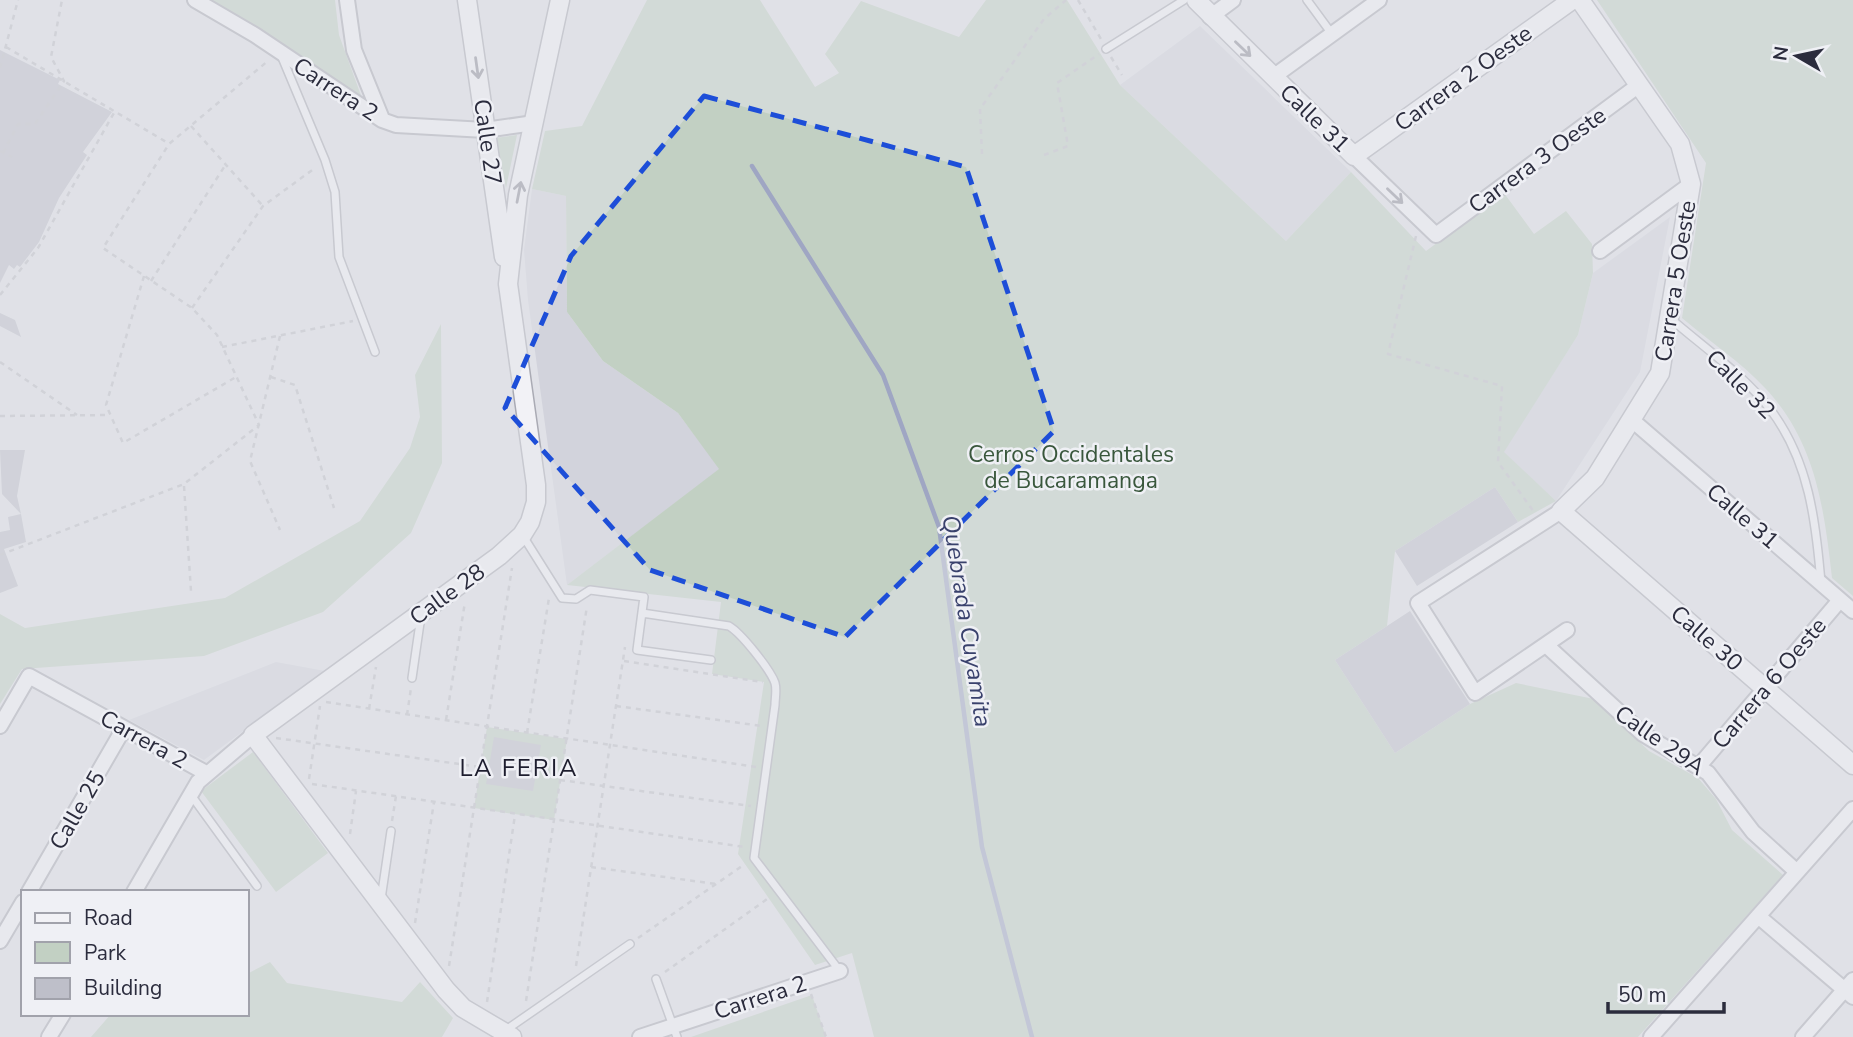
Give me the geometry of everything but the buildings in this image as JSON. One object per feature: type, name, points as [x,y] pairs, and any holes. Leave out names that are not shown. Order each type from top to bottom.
[{"type":"street","name":"Carrera 2","points":[[195,0],[280,51],[383,120],[409,127],[486,130],[534,123]]},
{"type":"street","points":[[347,0],[354,50],[383,120]]},
{"type":"street","name":"Calle 27","points":[[467,0],[508,284]]},
{"type":"street","name":"Calle 28","points":[[253,735],[469,578],[522,535],[534,513],[536,485],[508,284],[518,195],[560,0]]},
{"type":"street","name":"Calle 31","points":[[1196,0],[1210,17],[1436,235]]},
{"type":"street","points":[[1210,17],[1233,0]]},
{"type":"street","points":[[1273,77],[1379,0]]},
{"type":"street","name":"Carrera 2 Oeste","points":[[1354,156],[1572,0]]},
{"type":"street","points":[[1580,0],[1680,144],[1691,184],[1600,251]]},
{"type":"street","name":"Carrera 3 Oeste","points":[[1436,235],[1639,85]]},
{"type":"street","name":"Carrera 5 Oeste","points":[[1546,645],[1475,693],[1418,603],[1561,511],[1595,478],[1660,373],[1691,184]]},
{"type":"street","name":"Calle 31","points":[[1632,420],[1853,611]]},
{"type":"street","name":"Calle 30","points":[[1561,511],[1853,765]]},
{"type":"street","name":"Carrera 6 Oeste","points":[[1699,766],[1840,600]]},
{"type":"street","points":[[1546,645],[1567,630]]},
{"type":"street","name":"Calle 29A","points":[[1546,645],[1643,734],[1699,766],[1715,780],[1753,832],[1797,872]]},
{"type":"street","name":"Carrera 2","points":[[0,726],[29,676],[206,773],[253,735]]},
{"type":"street","name":"Calle 25","points":[[30,890],[124,728]]},
{"type":"street","points":[[253,735],[446,990],[463,1008],[507,1035]]},
{"type":"street","points":[[135,890],[206,773]]},
{"type":"street","points":[[1651,1037],[1853,809]]},
{"type":"street","points":[[1758,916],[1850,989],[1803,1037]]},
{"type":"street","points":[[0,941],[17,926]]},
{"type":"street","name":"Carrera 2","points":[[640,1037],[675,1031],[840,971]]},
{"type":"street","points":[[49,1037],[62,1016]]},
{"type":"lane","points":[[1107,49],[1184,0]]},
{"type":"lane","points":[[1307,0],[1332,34]]},
{"type":"lane","points":[[280,51],[325,160],[335,192],[339,257],[375,352]]},
{"type":"lane","name":"Calle 32","points":[[1670,318],[1752,389],[1770,409],[1791,442],[1810,496],[1821,584]]},
{"type":"lane","points":[[522,535],[562,598],[569,600],[590,590],[644,597],[637,650],[711,660]]},
{"type":"lane","points":[[412,678],[421,612]]},
{"type":"lane","points":[[642,613],[710,622],[738,632],[776,686],[754,858],[840,971]]},
{"type":"lane","name":"Carrera 2","points":[[191,795],[257,886]]},
{"type":"lane","points":[[380,903],[391,831]]},
{"type":"lane","points":[[507,1035],[523,1018],[630,944]]},
{"type":"lane","points":[[656,979],[675,1031]]},
{"type":"path","points":[[0,68],[18,0]]},
{"type":"path","points":[[62,0],[51,57],[64,81]]},
{"type":"path","points":[[982,153],[980,109],[1044,19],[1066,0]]},
{"type":"path","points":[[1078,0],[1122,75]]},
{"type":"path","points":[[6,47],[169,144]]},
{"type":"path","points":[[1044,155],[1068,146],[1057,83],[1107,49]]},
{"type":"path","points":[[258,425],[217,335],[192,309],[103,248],[169,144],[280,51]]},
{"type":"path","points":[[12,157],[2,152],[18,124],[35,124],[64,81]]},
{"type":"path","points":[[0,295],[38,248],[115,111]]},
{"type":"path","points":[[191,126],[263,206]]},
{"type":"path","points":[[192,309],[263,206],[325,160]]},
{"type":"path","points":[[151,281],[226,164]]},
{"type":"path","points":[[1420,220],[1388,354],[1502,386],[1499,463],[1542,523]]},
{"type":"path","points":[[144,276],[106,405],[124,443],[236,377]]},
{"type":"path","points":[[222,347],[361,320]]},
{"type":"path","points":[[280,336],[250,461],[280,530]]},
{"type":"path","points":[[0,362],[77,415]]},
{"type":"path","points":[[270,377],[295,386],[334,508]]},
{"type":"path","points":[[0,416],[110,415]]},
{"type":"path","points":[[0,555],[184,484],[258,425]]},
{"type":"path","points":[[184,484],[191,591]]},
{"type":"path","points":[[446,990],[512,568]]},
{"type":"path","points":[[446,721],[469,578]]},
{"type":"path","points":[[527,733],[552,582]]},
{"type":"path","points":[[523,1018],[590,590]]},
{"type":"path","points":[[573,983],[626,638]]},
{"type":"path","points":[[369,709],[380,642]]},
{"type":"path","points":[[623,661],[776,686]]},
{"type":"path","points":[[407,715],[412,678]]},
{"type":"path","points":[[755,849],[308,784],[321,702],[766,769]]},
{"type":"path","points":[[616,706],[772,727]]},
{"type":"path","points":[[253,735],[480,767]]},
{"type":"path","points":[[560,780],[761,808]]},
{"type":"path","points":[[347,858],[356,790]]},
{"type":"path","points":[[391,831],[396,796]]},
{"type":"path","points":[[412,944],[434,802]]},
{"type":"path","points":[[484,1023],[515,814]]},
{"type":"path","points":[[630,944],[754,858]]},
{"type":"path","points":[[592,867],[717,884]]},
{"type":"path","points":[[656,979],[779,891]]},
{"type":"path","points":[[807,982],[826,1037]]},
{"type":"highlighted area","points":[[704,96],[966,167],[1054,431],[845,637],[650,570],[505,408],[571,256]]},
{"type":"shaded area","points":[[1200,26],[1351,172],[1286,241],[1120,85]]},
{"type":"shaded area","points":[[532,189],[566,196],[567,312],[603,361],[678,413],[720,469],[567,585],[528,300],[524,250]]},
{"type":"shaded area","points":[[1670,217],[1640,372],[1556,501],[1503,452],[1578,335],[1593,273]]},
{"type":"shaded area","points":[[276,662],[325,671],[204,760],[129,720]]},
{"type":"green space","points":[[206,0],[335,0],[339,35],[363,101]]},
{"type":"green space","name":"Cerros Occidentales de Bucaramanga","points":[[647,0],[760,0],[815,87],[839,73],[825,54],[861,1],[959,37],[986,0],[1067,0],[1120,85],[1286,241],[1351,172],[1426,251],[1504,193],[1534,234],[1566,211],[1592,244],[1593,273],[1578,335],[1504,452],[1556,501],[1518,522],[1495,487],[1395,551],[1387,626],[1335,660],[1395,753],[1470,704],[1516,683],[1594,699],[1649,751],[1698,778],[1716,799],[1732,830],[1783,875],[1638,1037],[874,1037],[852,953],[815,965],[738,854],[764,682],[712,674],[721,602],[567,585],[719,469],[678,413],[603,361],[567,312],[566,196],[532,189],[545,131],[582,126]]},
{"type":"green space","points":[[1597,0],[1853,0],[1853,596],[1832,578],[1821,501],[1807,453],[1796,431],[1756,378],[1682,318],[1706,163]]},
{"type":"green space","points":[[517,135],[506,188],[495,138]]},
{"type":"green space","points":[[441,324],[442,463],[411,533],[323,612],[204,656],[22,669],[0,704],[0,614],[25,628],[225,598],[360,521],[410,448],[420,417],[415,375]]},
{"type":"green space","points":[[487,727],[567,739],[554,820],[474,808]]},
{"type":"green space","points":[[253,752],[328,853],[276,892],[201,791]]},
{"type":"green space","points":[[270,962],[287,983],[402,1002],[420,982],[453,1018],[442,1037],[91,1037],[109,1016],[248,1016],[248,973]]},
{"type":"green space","points":[[812,995],[826,1037],[691,1037]]},
{"type":"waterway","name":"Quebrada Cuyamita","points":[[752,166],[883,375],[939,527],[982,847],[1032,1037]]},
{"type":"district","name":"LA FERIA","points":[[519,768]]}]
